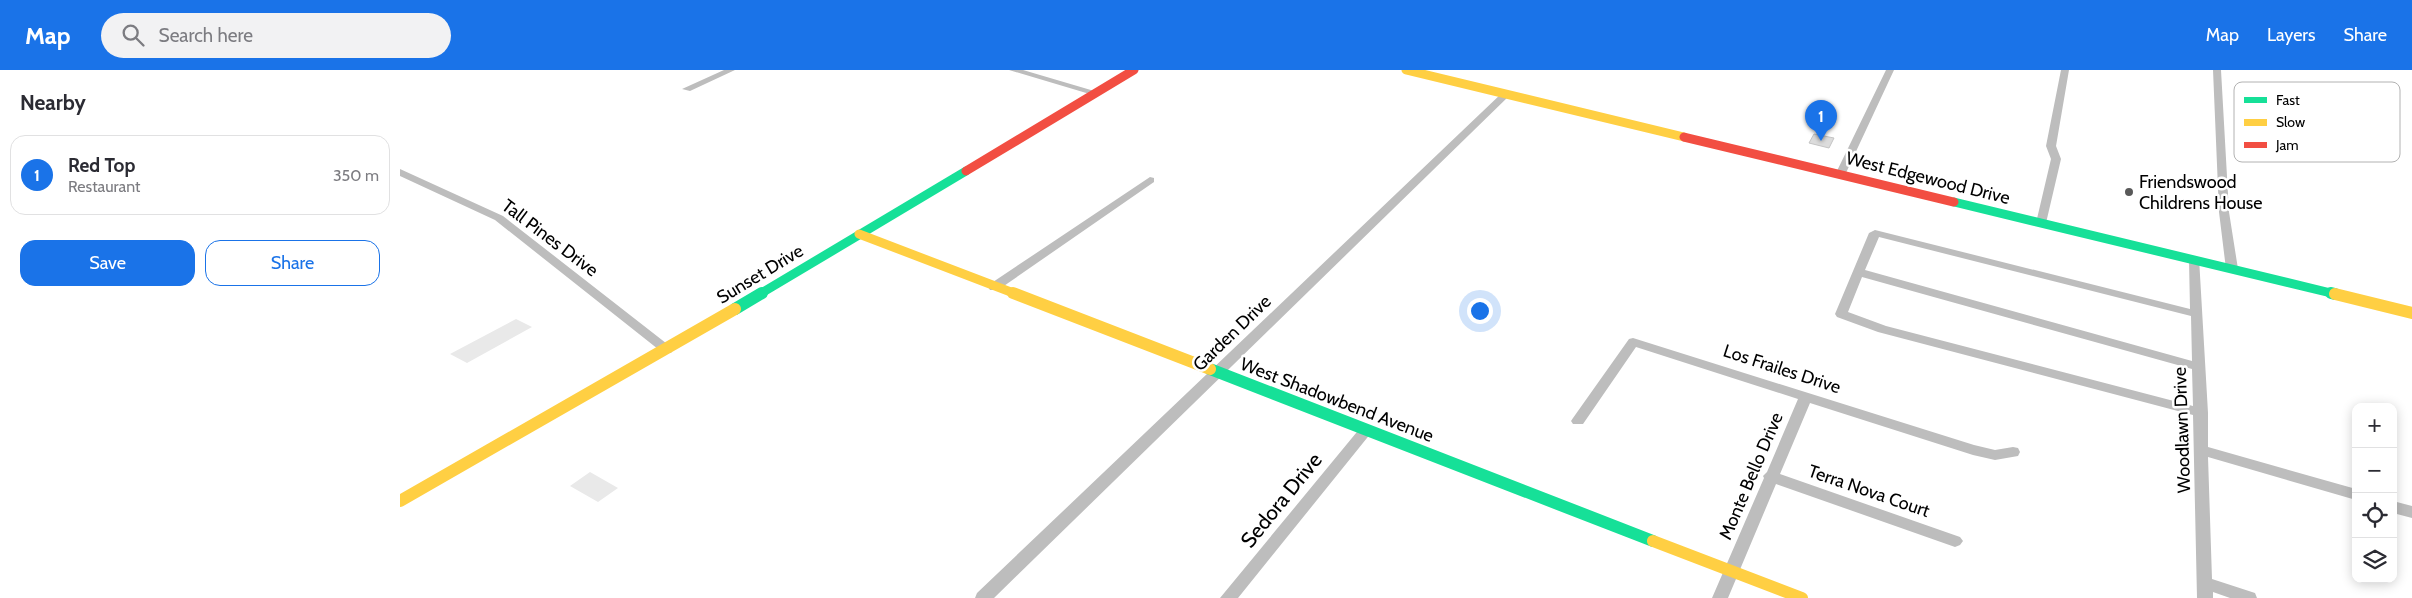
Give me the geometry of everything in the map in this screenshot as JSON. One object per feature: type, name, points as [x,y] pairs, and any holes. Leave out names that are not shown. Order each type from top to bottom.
[{"type":"street","points":[[687,89],[731,70]]},
{"type":"street","points":[[1013,70],[1096,93]]},
{"type":"street","name":"Sunset Drive","points":[[400,501],[667,350],[1134,70]]},
{"type":"street","name":"West Edgewood Drive","points":[[1406,70],[2412,313]]},
{"type":"street","points":[[1840,175],[1890,70]]},
{"type":"street","points":[[2041,223],[2056,159],[2051,146],[2065,70]]},
{"type":"street","points":[[2217,70],[2224,212],[2232,269]]},
{"type":"street","name":"Garden Drive","points":[[983,598],[1506,94]]},
{"type":"street","name":"Tall Pines Drive","points":[[400,172],[499,218],[667,350]]},
{"type":"street","points":[[994,287],[1150,180]]},
{"type":"street","points":[[2197,314],[1875,233],[1841,314],[1882,329],[2201,413]]},
{"type":"street","name":"West Shadowbend Avenue","points":[[859,234],[1802,598]]},
{"type":"street","name":"Woodlawn Drive","points":[[2195,260],[2205,591]]},
{"type":"street","points":[[1858,272],[2199,367]]},
{"type":"street","name":"Los Frailes Drive","points":[[1578,421],[1633,342],[1973,450],[1995,455],[2013,452]]},
{"type":"street","name":"Monte Bello Drive","points":[[1720,598],[1770,476],[1806,396]]},
{"type":"street","name":"Sedora Drive","points":[[1228,598],[1366,430]]},
{"type":"street","points":[[2202,450],[2352,495]]},
{"type":"street","name":"Terra Nova Court","points":[[1770,476],[1955,541]]},
{"type":"street","points":[[2397,508],[2412,512]]},
{"type":"street","points":[[2205,591],[2249,598]]},
{"type":"shaded area","points":[[516,319],[532,327],[467,363],[450,354]]},
{"type":"shaded area","points":[[590,472],[618,488],[598,502],[570,486]]},
{"type":"building","points":[[1814,134],[1834,138],[1829,148],[1809,143]]},
{"type":"traffic: fast","points":[[735,309],[966,171]]},
{"type":"traffic: fast","points":[[1954,202],[2335,294]]},
{"type":"traffic: fast","points":[[1210,369],[1653,541]]},
{"type":"traffic: slow","points":[[1406,70],[1684,137]]},
{"type":"traffic: slow","points":[[859,234],[1210,369]]},
{"type":"traffic: slow","points":[[2335,294],[2412,313]]},
{"type":"traffic: slow","points":[[400,501],[735,309]]},
{"type":"traffic: slow","points":[[1653,541],[1802,598]]},
{"type":"traffic: jam","points":[[966,171],[1134,70]]},
{"type":"traffic: jam","points":[[1684,137],[1954,202]]},
{"type":"place","name":"Red Top","points":[[1821,141]]},
{"type":"place","name":"Friendswood Childrens House","points":[[2129,192]]}]
